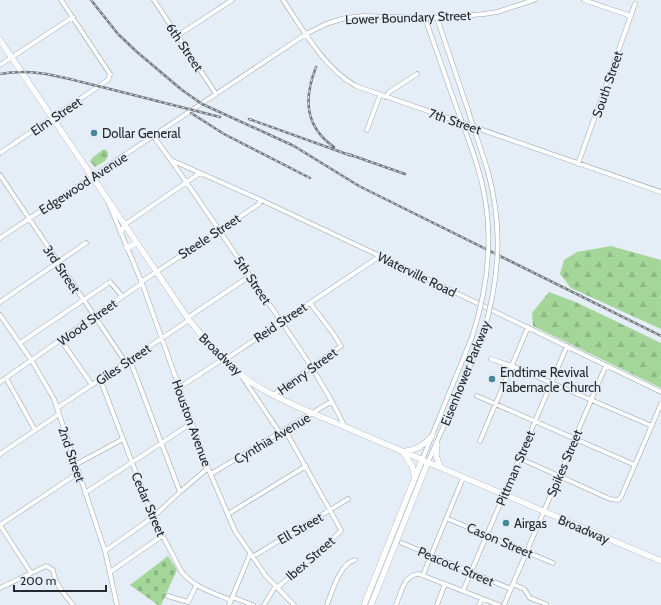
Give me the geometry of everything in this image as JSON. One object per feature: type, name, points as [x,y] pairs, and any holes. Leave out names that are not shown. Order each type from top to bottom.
[{"type":"main road","name":"Broadway","points":[[0,40],[188,320],[223,359],[241,375],[273,395],[312,413],[661,561]]},
{"type":"main road","points":[[127,248],[136,243]]},
{"type":"main road","points":[[415,479],[412,466],[403,452],[422,446],[432,436]]},
{"type":"main road","points":[[423,475],[432,469],[441,468],[436,456],[437,443]]},
{"type":"main road","name":"Eisenhower Parkway","points":[[364,605],[422,460]]},
{"type":"main road","name":"Eisenhower Parkway","points":[[371,605],[428,462]]},
{"type":"street","points":[[0,65],[73,17],[62,0]]},
{"type":"street","name":"6th Street","points":[[154,0],[216,94]]},
{"type":"street","points":[[177,36],[232,0]]},
{"type":"street","name":"7th Street","points":[[283,0],[306,34],[330,65],[344,78],[356,86],[661,192]]},
{"type":"street","name":"Lower Boundary Street","points":[[306,34],[336,20],[355,17],[437,18],[492,13],[534,0]]},
{"type":"street","points":[[584,0],[631,16]]},
{"type":"street","name":"South Street","points":[[578,164],[635,4]]},
{"type":"street","name":"Elm Street","points":[[0,153],[104,84],[109,77],[110,74],[104,63],[73,17]]},
{"type":"street","name":"Eisenhower Parkway","points":[[422,460],[472,337],[486,286],[489,252],[485,199],[478,170],[426,18]]},
{"type":"street","name":"Eisenhower Parkway","points":[[428,462],[481,341],[488,320],[496,285],[498,264],[498,229],[496,206],[488,171],[437,18]]},
{"type":"street","name":"Edgewood Avenue","points":[[0,238],[154,137],[306,34]]},
{"type":"street","points":[[386,97],[390,92],[417,74]]},
{"type":"street","points":[[367,130],[380,95]]},
{"type":"street","name":"5th Street","points":[[154,137],[219,229],[312,367],[346,428]]},
{"type":"street","name":"Waterville Road","points":[[171,160],[261,200],[380,256],[661,392]]},
{"type":"street","points":[[122,236],[121,232],[124,225],[200,174]]},
{"type":"street","name":"3rd Street","points":[[0,175],[94,318],[128,362],[180,492]]},
{"type":"street","name":"Steele Street","points":[[156,271],[258,204],[261,200]]},
{"type":"street","name":"Houston Avenue","points":[[108,202],[162,337],[208,468],[212,474],[235,531],[251,556],[276,588],[294,605]]},
{"type":"street","points":[[0,302],[86,243]]},
{"type":"street","name":"Reid Street","points":[[180,387],[223,359],[229,357],[380,256]]},
{"type":"street","name":"Wood Street","points":[[0,382],[94,318],[156,271]]},
{"type":"street","name":"Giles Street","points":[[57,408],[128,362],[250,276]]},
{"type":"street","points":[[20,343],[110,282],[122,296]]},
{"type":"street","name":"Henry Street","points":[[273,395],[340,346],[332,332],[310,303]]},
{"type":"street","name":"2nd Street","points":[[0,315],[32,361],[54,399],[58,415],[105,551],[117,605]]},
{"type":"street","points":[[480,441],[528,327]]},
{"type":"street","points":[[61,340],[92,385]]},
{"type":"street","name":"Pittman Street","points":[[463,591],[567,346]]},
{"type":"street","points":[[491,359],[512,366],[652,426]]},
{"type":"street","name":"Spikes Street","points":[[504,605],[606,365]]},
{"type":"street","points":[[241,375],[280,433]]},
{"type":"street","points":[[6,378],[35,430]]},
{"type":"street","name":"Cedar Street","points":[[100,380],[162,536],[181,571],[187,579],[196,586],[231,601],[253,605]]},
{"type":"street","points":[[476,396],[635,465]]},
{"type":"street","name":"Cynthia Avenue","points":[[212,474],[332,401]]},
{"type":"street","points":[[519,458],[610,499],[618,500],[621,497],[661,404]]},
{"type":"street","points":[[0,454],[58,415]]},
{"type":"street","points":[[85,493],[192,423]]},
{"type":"street","points":[[286,430],[331,511]]},
{"type":"street","points":[[75,465],[123,439]]},
{"type":"street","points":[[228,514],[306,466]]},
{"type":"street","points":[[105,551],[154,517],[208,468]]},
{"type":"street","points":[[32,573],[0,525],[78,473]]},
{"type":"street","points":[[422,575],[463,478]]},
{"type":"street","name":"Ell Street","points":[[251,556],[331,511],[348,499]]},
{"type":"street","name":"Ibex Street","points":[[264,605],[276,588],[340,532],[340,527],[331,511]]},
{"type":"street","name":"Cason Street","points":[[446,518],[553,563]]},
{"type":"street","points":[[110,572],[162,536]]},
{"type":"street","name":"Peacock Street","points":[[402,543],[511,589]]},
{"type":"street","points":[[231,601],[251,556]]},
{"type":"street","points":[[327,605],[345,566],[355,560]]},
{"type":"street","points":[[0,588],[46,566],[53,570],[53,577],[74,605]]},
{"type":"street","points":[[396,605],[407,578],[413,574],[422,575],[499,605]]},
{"type":"street","points":[[437,605],[445,584]]},
{"type":"street","name":"Peacock Street","points":[[513,584],[524,589],[530,598],[546,604]]},
{"type":"street","points":[[168,596],[188,602],[196,586]]},
{"type":"street","points":[[479,605],[482,599]]},
{"type":"green space","points":[[104,149],[108,152],[108,156],[105,161],[95,167],[90,161]]},
{"type":"green space","points":[[611,246],[661,260],[661,329],[571,288],[560,274],[564,260],[577,252]]},
{"type":"green space","points":[[549,292],[578,303],[661,343],[661,388],[533,326],[532,313]]},
{"type":"green space","points":[[168,556],[177,570],[161,605],[158,605],[130,585]]},
{"type":"railway","points":[[91,0],[118,34],[137,52],[182,90],[202,104],[294,146],[359,186],[661,336]]},
{"type":"railway","points":[[316,67],[310,90],[309,111],[317,130],[324,139],[334,147]]},
{"type":"railway","points":[[0,74],[26,72],[51,75],[220,117]]},
{"type":"railway","points":[[191,113],[224,134],[310,178]]},
{"type":"railway","points":[[249,119],[352,156]]},
{"type":"railway","points":[[348,154],[405,174]]},
{"type":"place","name":"Dollar General","points":[[94,133]]},
{"type":"place","name":"Endtime Revival Tabernacle Church","points":[[492,379]]},
{"type":"place","name":"Airgas","points":[[506,523]]}]
